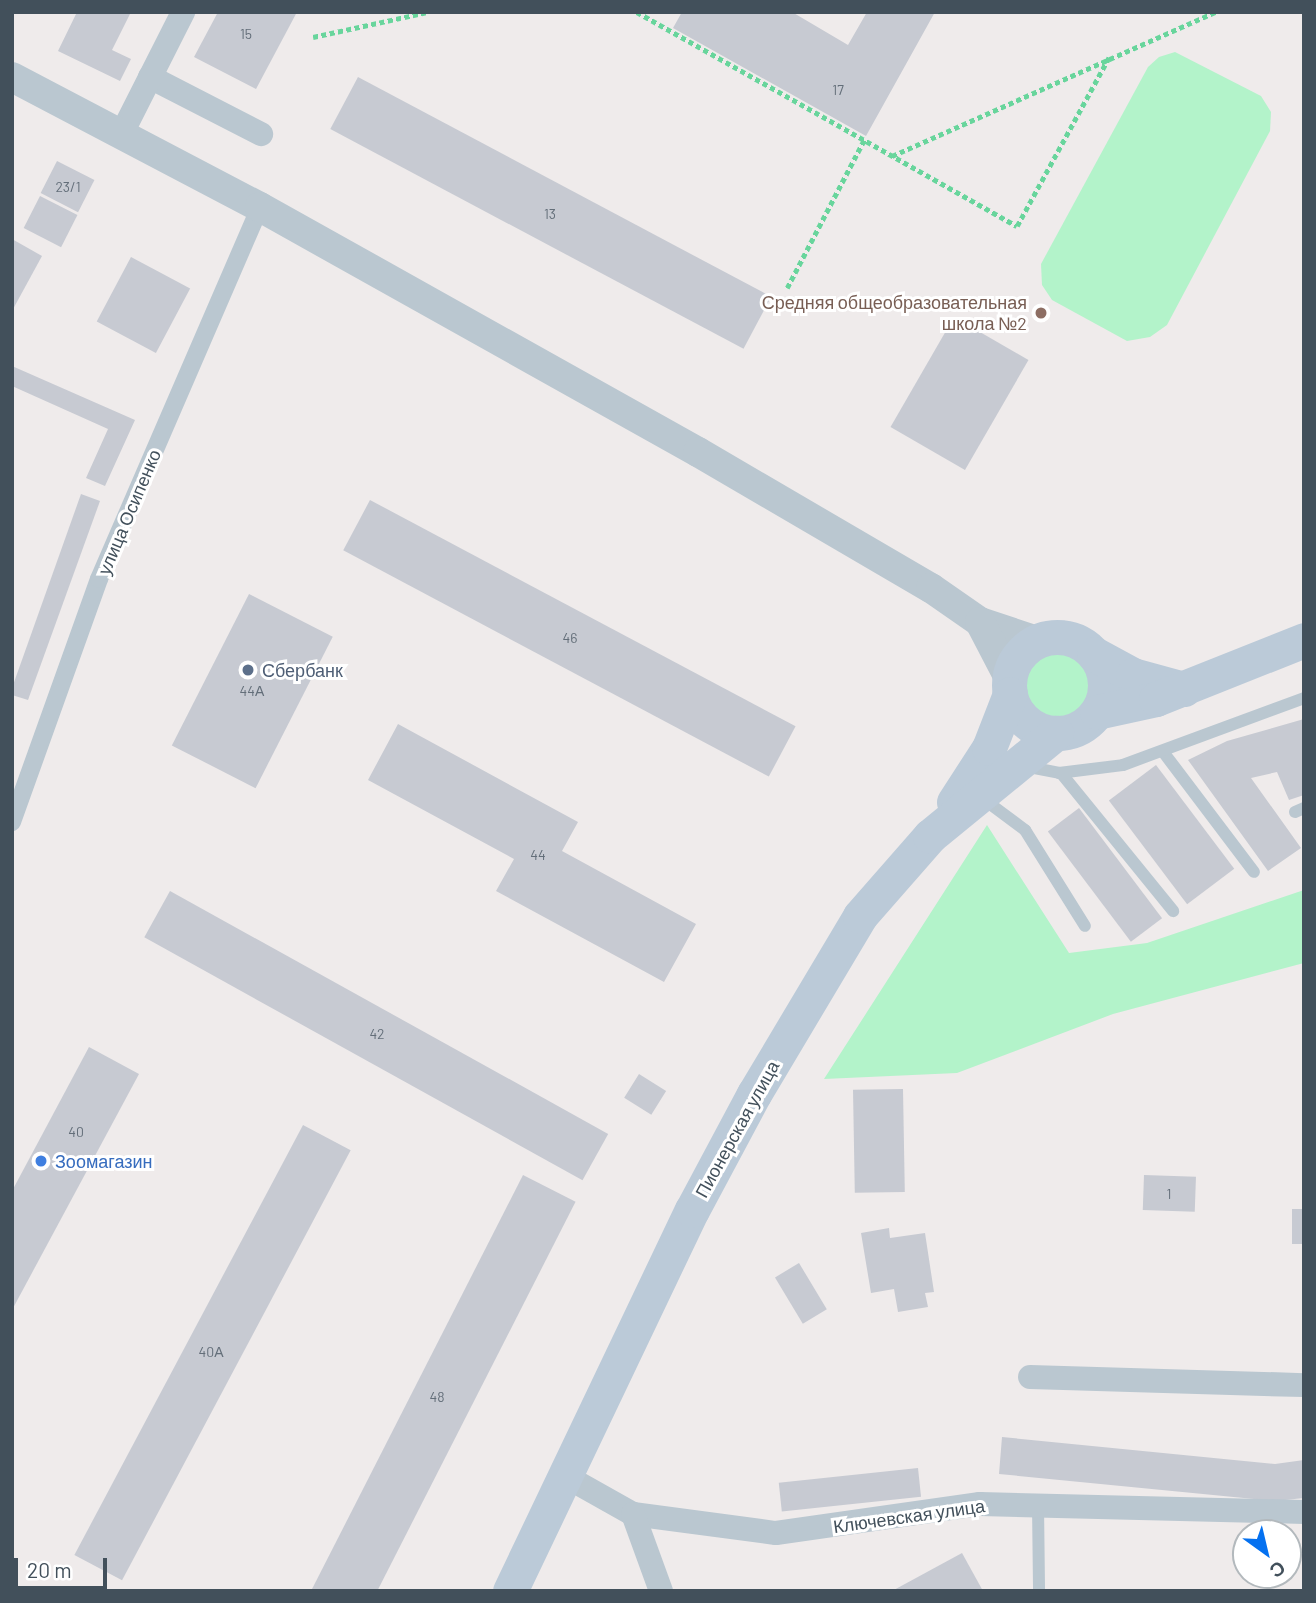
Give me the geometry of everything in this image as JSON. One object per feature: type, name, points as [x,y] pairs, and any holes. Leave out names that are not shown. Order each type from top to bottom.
[{"type":"main road","points":[[930,836],[989,748],[1010,686],[1014,663],[1037,641],[1068,638],[1133,675],[1185,689]]},
{"type":"main road","points":[[1010,686],[1026,722],[1056,733],[1072,731],[1097,712],[1185,689],[1304,640]]},
{"type":"main road","points":[[1094,654],[1105,682],[1097,712]]},
{"type":"main road","name":"Пионерская улица","points":[[510,1591],[567,1477],[692,1210],[754,1094],[860,916],[930,836],[1056,733]]},
{"type":"street","points":[[121,135],[183,12]]},
{"type":"street","points":[[12,77],[260,207],[698,453],[932,588],[980,622],[1037,641]]},
{"type":"street","points":[[150,77],[261,134]]},
{"type":"street","name":"улица Осипенко","points":[[12,822],[99,579],[260,207]]},
{"type":"street","points":[[980,622],[1010,686]]},
{"type":"street","points":[[1030,1377],[1304,1385]]},
{"type":"street","name":"Ключевская улица","points":[[567,1477],[633,1514],[678,1524],[776,1533],[980,1504],[1304,1512]]},
{"type":"street","points":[[633,1514],[661,1591]]},
{"type":"lane","points":[[1016,765],[1061,772],[1123,765],[1164,753],[1304,698]]},
{"type":"lane","points":[[1164,753],[1254,872]]},
{"type":"lane","points":[[1061,772],[1173,911]]},
{"type":"lane","points":[[979,795],[1025,830],[1085,926]]},
{"type":"lane","points":[[1038,1505],[1039,1591]]},
{"type":"path","points":[[313,37],[428,12]]},
{"type":"path","points":[[637,12],[1017,226],[1109,57]]},
{"type":"path","points":[[892,156],[1109,57],[1216,12]]},
{"type":"path","points":[[787,288],[864,140]]},
{"type":"green space","points":[[1175,52],[1261,96],[1271,112],[1270,131],[1167,325],[1150,337],[1127,341],[1052,300],[1042,285],[1041,264],[1148,67],[1159,57]]},
{"type":"green space","points":[[1057,653],[1075,659],[1083,667],[1089,685],[1083,703],[1075,711],[1057,717],[1039,711],[1031,703],[1025,685],[1031,667],[1039,659]]},
{"type":"green space","points":[[987,825],[1069,953],[1147,943],[1304,890],[1304,963],[1113,1014],[957,1073],[824,1079]]},
{"type":"building","points":[[77,12],[131,12],[112,50],[131,59],[120,81],[58,51]]},
{"type":"building","points":[[218,12],[297,12],[256,89],[194,57]]},
{"type":"building","points":[[682,12],[792,12],[848,45],[867,12],[935,12],[866,136],[673,28]]},
{"type":"building","points":[[358,77],[771,297],[744,349],[330,129]]},
{"type":"building","points":[[57,161],[94,180],[78,212],[41,193]]},
{"type":"building","points":[[40,196],[77,215],[61,247],[24,228]]},
{"type":"building","points":[[12,239],[42,256],[12,311]]},
{"type":"building","points":[[131,257],[190,288],[156,353],[97,321]]},
{"type":"building","points":[[954,317],[1028,360],[965,470],[890,427]]},
{"type":"building","points":[[12,366],[135,420],[105,486],[86,478],[108,429],[12,386]]},
{"type":"building","points":[[81,494],[100,501],[28,700],[12,695],[12,688]]},
{"type":"building","points":[[370,500],[796,726],[769,777],[343,550]]},
{"type":"building","points":[[249,594],[333,637],[256,788],[172,745]]},
{"type":"building","points":[[1304,719],[1304,795],[1289,800],[1277,772],[1251,778],[1301,848],[1268,871],[1188,760],[1227,741]]},
{"type":"building","points":[[398,724],[578,822],[562,851],[696,924],[664,982],[496,891],[514,859],[368,780]]},
{"type":"building","points":[[1156,765],[1234,869],[1187,904],[1109,801]]},
{"type":"building","points":[[1079,808],[1162,918],[1131,942],[1048,831]]},
{"type":"building","points":[[170,891],[608,1134],[582,1180],[144,937]]},
{"type":"building","points":[[89,1047],[139,1074],[12,1310],[12,1191]]},
{"type":"building","points":[[639,1074],[666,1091],[651,1115],[624,1098]]},
{"type":"building","points":[[903,1089],[905,1192],[855,1193],[853,1090]]},
{"type":"building","points":[[303,1125],[351,1150],[122,1580],[74,1555]]},
{"type":"building","points":[[523,1175],[576,1202],[377,1591],[311,1591]]},
{"type":"building","points":[[1144,1175],[1196,1177],[1195,1212],[1143,1210]]},
{"type":"building","points":[[1292,1209],[1304,1209],[1304,1244],[1292,1244]]},
{"type":"building","points":[[889,1228],[890,1238],[925,1233],[934,1292],[925,1293],[928,1307],[898,1312],[894,1289],[871,1293],[861,1233]]},
{"type":"building","points":[[799,1263],[827,1309],[803,1324],[775,1277]]},
{"type":"building","points":[[1002,1437],[1275,1464],[1304,1460],[1304,1498],[1275,1501],[999,1474]]},
{"type":"building","points":[[918,1468],[921,1497],[782,1511],[779,1483]]},
{"type":"building","points":[[962,1553],[983,1591],[892,1591]]},
{"type":"place","name":"Средняя общеобразовательная школа №2","points":[[1041,313]]},
{"type":"place","name":"Сбербанк","points":[[248,670]]},
{"type":"place","name":"Зоомагазин","points":[[41,1161]]}]
